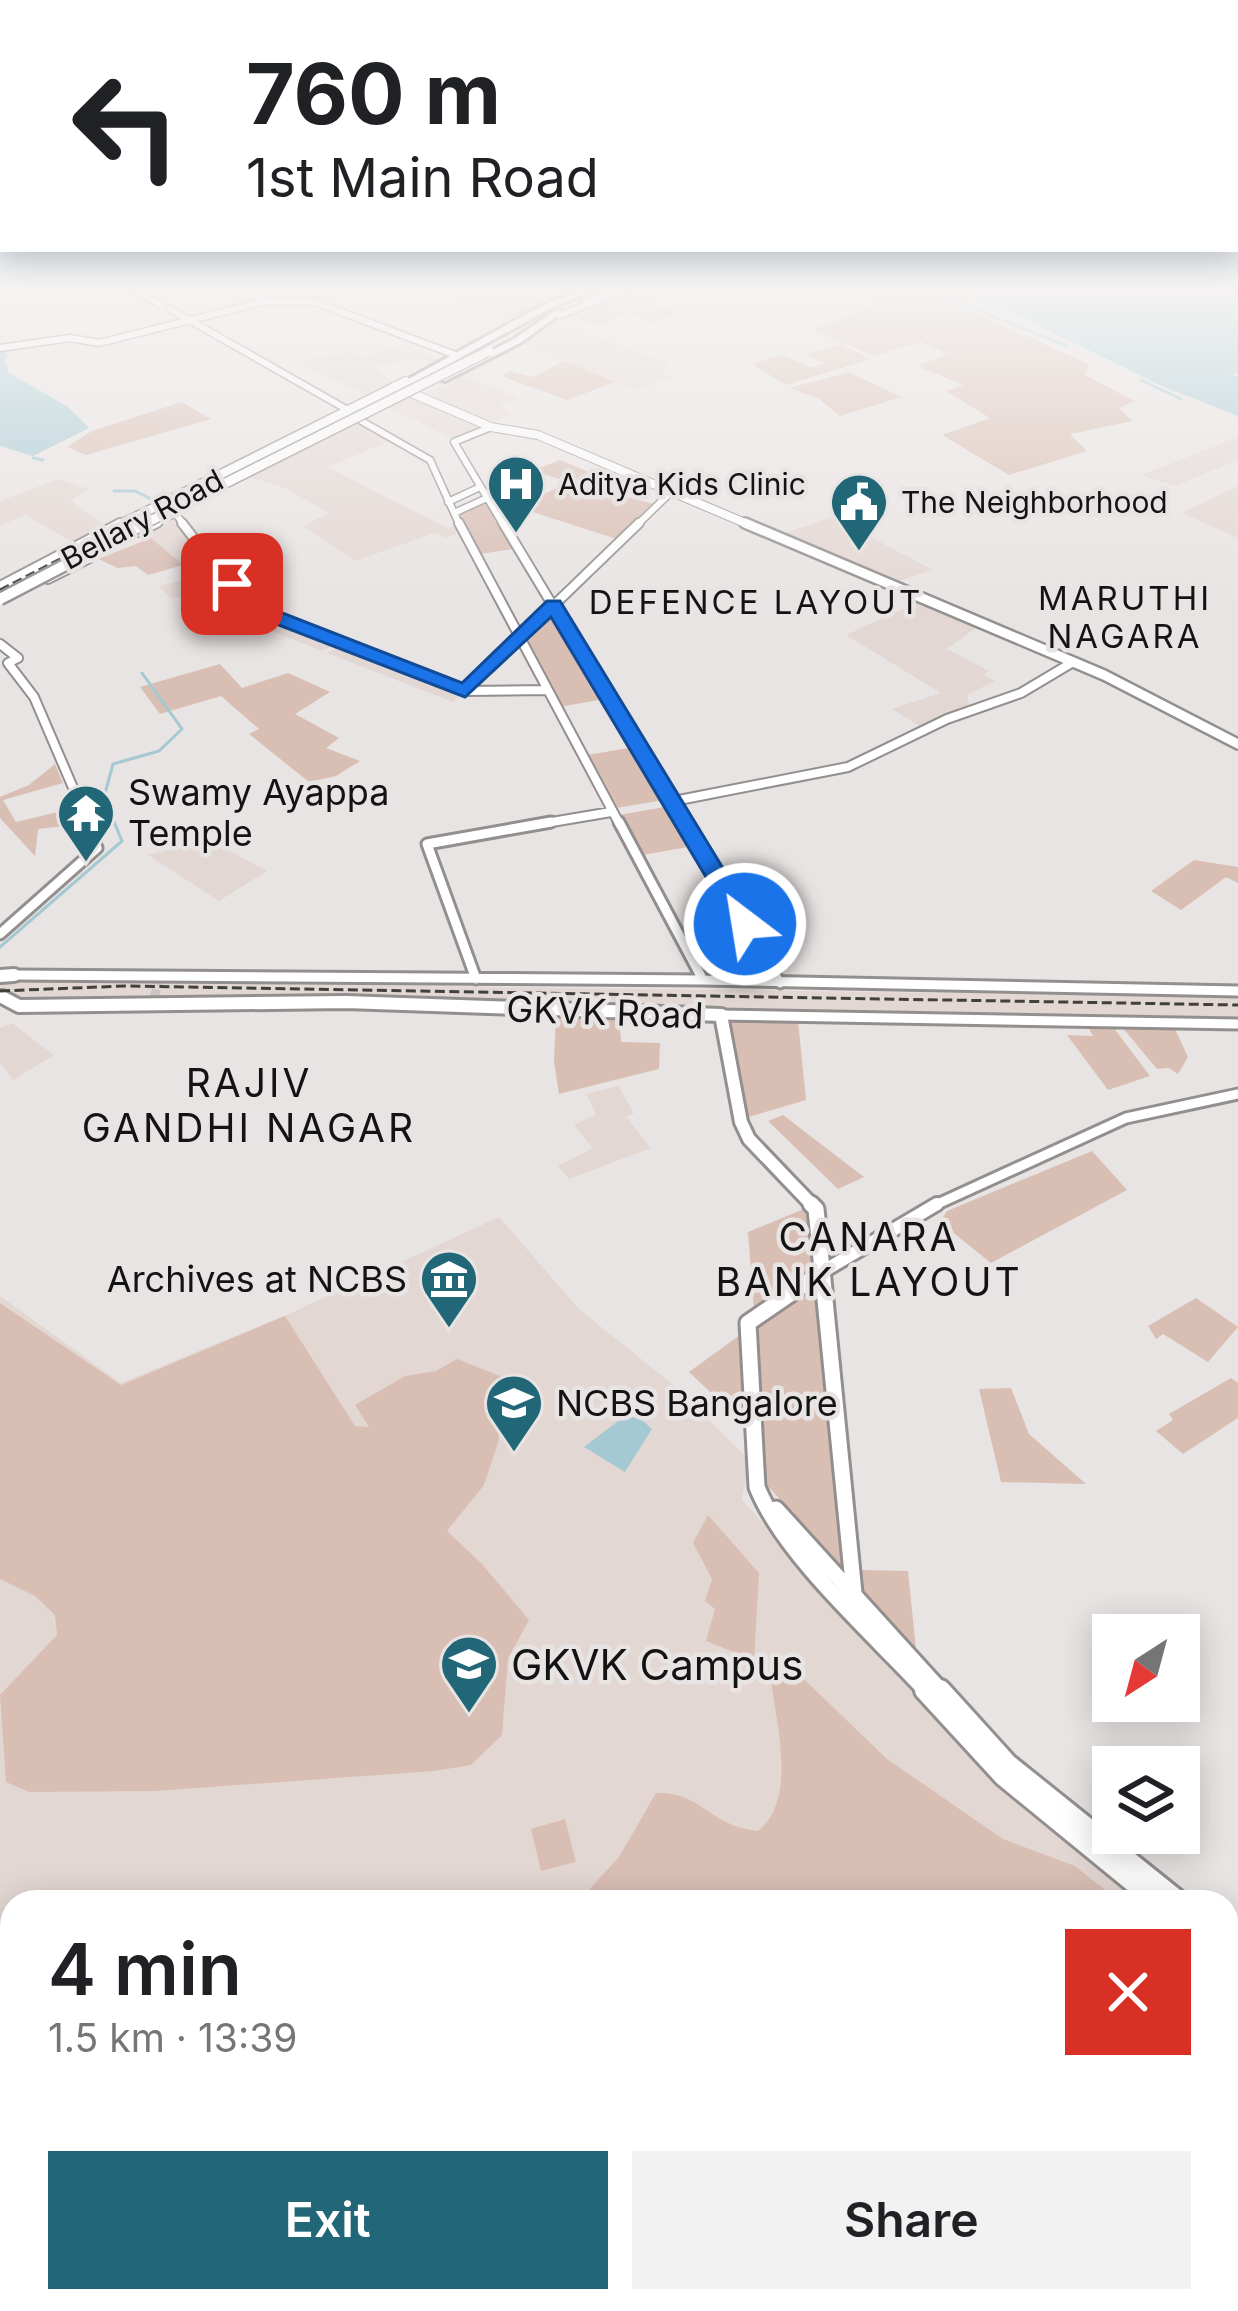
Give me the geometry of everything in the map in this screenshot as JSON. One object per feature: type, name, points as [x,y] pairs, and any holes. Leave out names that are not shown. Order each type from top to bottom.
[{"type":"highway","name":"Bellary Road","points":[[0,596],[377,397]]},
{"type":"highway","name":"Bellary Road","points":[[0,596],[390,397]]},
{"type":"highway","name":"Bellary Road","points":[[0,596],[274,456],[404,397]]},
{"type":"main road","points":[[426,397],[491,427],[538,435],[1073,662],[1238,744]]},
{"type":"main road","name":"GKVK Road","points":[[2,999],[20,1006],[154,1000],[346,1002],[721,1015],[741,1122],[749,1139],[816,1209],[858,1604]]},
{"type":"main road","points":[[822,1272],[748,1323],[757,1487],[767,1512],[1007,1764],[1146,1890]]},
{"type":"main road","points":[[1111,1856],[1161,1890]]},
{"type":"street","points":[[324,397],[346,409]]},
{"type":"street","points":[[0,596],[373,397]]},
{"type":"street","points":[[0,596],[405,397]]},
{"type":"street","points":[[358,419],[430,460],[546,690],[703,980]]},
{"type":"street","points":[[491,427],[454,442],[675,801],[780,983]]},
{"type":"street","points":[[448,502],[480,487]]},
{"type":"street","points":[[465,691],[671,492]]},
{"type":"street","points":[[454,513],[487,498]]},
{"type":"street","points":[[175,513],[224,578],[270,615],[465,691],[546,690]]},
{"type":"street","points":[[0,644],[18,658],[8,663],[27,679],[38,700],[57,760],[97,848],[0,934]]},
{"type":"street","points":[[675,801],[852,771],[951,722],[1026,695],[1073,662]]},
{"type":"street","points":[[476,979],[427,844],[611,812]]},
{"type":"street","points":[[6,975],[703,980],[1238,991]]},
{"type":"street","points":[[721,1015],[1238,1024]]},
{"type":"street","points":[[822,1272],[922,1211],[1126,1118],[1238,1094]]},
{"type":"shaded area","points":[[418,397],[482,428],[452,438],[388,407]]},
{"type":"shaded area","points":[[433,397],[518,398],[498,406],[515,414],[492,421]]},
{"type":"shaded area","points":[[813,397],[901,397],[840,416]]},
{"type":"shaded area","points":[[956,397],[1127,397],[1135,401],[1119,408],[1133,421],[1070,434],[1087,451],[1009,475],[942,435],[990,418]]},
{"type":"shaded area","points":[[182,402],[211,419],[86,455],[67,447],[92,431]]},
{"type":"shaded area","points":[[359,422],[393,440],[327,467],[447,528],[458,525],[461,532],[446,538],[435,533],[355,561],[303,526],[329,513],[285,488],[249,477]]},
{"type":"shaded area","points":[[1238,437],[1238,460],[1175,486],[1142,475]]},
{"type":"shaded area","points":[[560,460],[603,478],[589,487],[654,504],[617,539],[517,507],[569,482],[533,471]]},
{"type":"shaded area","points":[[59,479],[88,489],[71,501],[107,527],[75,544],[26,515],[0,525],[0,501]]},
{"type":"shaded area","points":[[1238,486],[1238,538],[1182,513]]},
{"type":"shaded area","points":[[485,500],[513,549],[480,554],[457,512]]},
{"type":"shaded area","points":[[175,517],[196,547],[271,617],[337,644],[322,651],[267,629],[246,633],[239,628],[250,624],[243,615],[233,613],[205,589],[172,599],[158,586],[197,577],[144,533]]},
{"type":"shaded area","name":"The Neighborhood","points":[[833,517],[933,570],[890,584],[776,536]]},
{"type":"shaded area","points":[[151,538],[183,565],[148,575],[136,566],[118,568],[98,559]]},
{"type":"shaded area","points":[[916,603],[976,628],[947,649],[989,671],[984,675],[995,681],[967,695],[970,707],[921,727],[892,709],[941,693],[846,635]]},
{"type":"shaded area","points":[[553,613],[604,699],[559,707],[525,639]]},
{"type":"shaded area","points":[[341,645],[462,693],[453,702],[327,653]]},
{"type":"shaded area","points":[[220,664],[242,688],[288,673],[330,692],[295,714],[339,738],[326,748],[360,761],[336,776],[309,782],[249,734],[259,729],[221,696],[160,714],[140,687]]},
{"type":"shaded area","points":[[634,747],[664,800],[616,808],[588,755]]},
{"type":"shaded area","points":[[55,764],[63,783],[3,800],[16,822],[75,808],[85,824],[38,829],[35,856],[0,818],[0,797],[29,785]]},
{"type":"shaded area","points":[[670,806],[694,846],[642,855],[619,815]]},
{"type":"shaded area","points":[[209,840],[267,871],[219,901],[148,855]]},
{"type":"shaded area","points":[[1194,860],[1238,867],[1238,883],[1226,877],[1181,910],[1151,891]]},
{"type":"shaded area","points":[[0,983],[1238,997],[1238,1020],[287,999],[24,1003],[0,998]]},
{"type":"shaded area","points":[[556,1015],[619,1016],[621,1042],[660,1043],[659,1069],[559,1094],[554,1061]]},
{"type":"shaded area","points":[[730,1020],[798,1021],[806,1100],[745,1118]]},
{"type":"shaded area","points":[[12,1023],[54,1055],[13,1080],[0,1062],[0,1028]]},
{"type":"shaded area","points":[[1087,1025],[1113,1027],[1150,1076],[1108,1090],[1067,1035],[1093,1036]]},
{"type":"shaded area","points":[[1122,1027],[1174,1027],[1188,1057],[1178,1074],[1169,1068],[1157,1069]]},
{"type":"shaded area","points":[[618,1086],[634,1113],[626,1117],[651,1148],[569,1179],[558,1166],[593,1148],[574,1125],[596,1114],[586,1094]]},
{"type":"shaded area","points":[[783,1115],[864,1177],[838,1189],[768,1121]]},
{"type":"shaded area","points":[[1092,1151],[1127,1190],[991,1263],[940,1222],[947,1211]]},
{"type":"shaded area","points":[[804,1209],[812,1211],[814,1266],[754,1309],[748,1232]]},
{"type":"shaded area","name":"GKVK Campus","points":[[499,1217],[579,1309],[671,1383],[749,1460],[742,1500],[992,1775],[1132,1890],[0,1890],[0,1296],[121,1383],[293,1312]]},
{"type":"shaded area","points":[[819,1283],[847,1574],[767,1485],[756,1329]]},
{"type":"shaded area","points":[[1196,1298],[1238,1327],[1208,1362],[1163,1334],[1156,1339],[1148,1326]]},
{"type":"shaded area","points":[[0,1303],[121,1385],[285,1316],[355,1426],[369,1427],[355,1405],[405,1376],[436,1371],[457,1359],[523,1385],[501,1416],[484,1485],[447,1531],[529,1620],[508,1658],[502,1735],[471,1765],[434,1771],[155,1791],[29,1792],[6,1782],[0,1695],[57,1635],[55,1615],[35,1596],[0,1579]]},
{"type":"shaded area","points":[[744,1332],[750,1422],[746,1426],[689,1372]]},
{"type":"shaded area","points":[[1231,1378],[1238,1383],[1238,1418],[1183,1454],[1156,1431],[1173,1420],[1169,1414]]},
{"type":"shaded area","points":[[1011,1388],[1029,1434],[1086,1484],[1001,1482],[979,1389]]},
{"type":"shaded area","points":[[708,1515],[759,1573],[754,1660],[706,1641],[715,1609],[705,1601],[712,1579],[693,1543]]},
{"type":"shaded area","points":[[860,1570],[908,1571],[916,1649],[864,1594]]},
{"type":"shaded area","points":[[784,1660],[887,1759],[1003,1839],[1075,1866],[1105,1890],[589,1890],[619,1857],[656,1793],[684,1797],[741,1828],[758,1831],[770,1817],[778,1799],[781,1757],[770,1674]]},
{"type":"shaded area","points":[[565,1819],[576,1862],[541,1871],[531,1829]]},
{"type":"water","points":[[0,397],[50,397],[89,428],[33,456],[0,446]]},
{"type":"water","points":[[1189,397],[1238,397],[1238,416]]},
{"type":"water","points":[[626,1415],[652,1429],[625,1472],[584,1447]]},
{"type":"waterway","points":[[1176,397],[1181,399]]},
{"type":"waterway","points":[[33,458],[43,460]]},
{"type":"waterway","points":[[114,491],[135,491],[157,502]]},
{"type":"waterway","points":[[0,947],[122,841],[104,797],[113,764],[159,751],[182,729],[142,673]]},
{"type":"tunnel","points":[[154,998],[159,980]]},
{"type":"railway","points":[[0,590],[174,500]]},
{"type":"railway","points":[[0,991],[125,986],[1238,1005]]},
{"type":"place","name":"Aditya Kids Clinic","points":[[516,535]]},
{"type":"place","name":"The Neighborhood","points":[[859,553]]},
{"type":"place","name":"Swamy Ayappa Temple","points":[[86,864]]},
{"type":"place","name":"Archives at NCBS","points":[[449,1330]]},
{"type":"place","name":"NCBS Bangalore","points":[[514,1454]]},
{"type":"place","name":"GKVK Campus","points":[[469,1715]]},
{"type":"district","name":"DEFENCE LAYOUT","points":[[756,602]]},
{"type":"district","name":"MARUTHI NAGARA","points":[[1125,617]]},
{"type":"district","name":"RAJIV GANDHI NAGAR","points":[[249,1104]]},
{"type":"district","name":"CANARA BANK LAYOUT","points":[[869,1258]]},
{"type":"route","points":[[232,584],[270,615],[465,691],[553,605],[745,924]]}]
